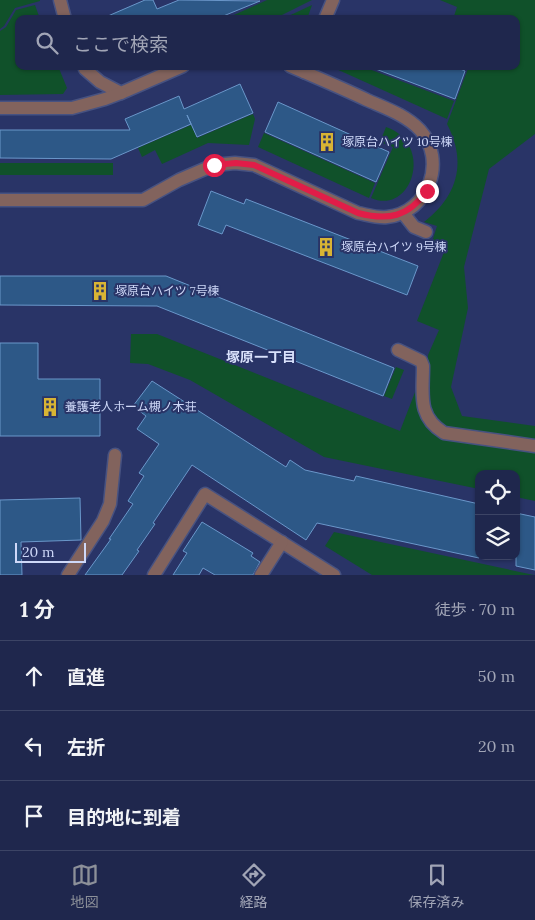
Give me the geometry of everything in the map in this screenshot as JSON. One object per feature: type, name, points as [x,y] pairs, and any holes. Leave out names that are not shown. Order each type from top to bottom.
[{"type":"street","points":[[60,0],[64,15]]},
{"type":"street","points":[[327,15],[333,0]]},
{"type":"street","points":[[86,70],[100,82],[121,93]]},
{"type":"street","points":[[0,108],[72,108],[105,100],[174,70]]},
{"type":"street","points":[[0,200],[143,200],[178,180],[214,165],[236,163],[254,165],[358,213],[375,217],[389,217],[403,213],[420,200],[431,181],[433,160],[427,139],[413,123],[399,114],[307,70]]},
{"type":"street","points":[[403,213],[414,227],[426,232]]},
{"type":"street","points":[[398,350],[421,361],[423,366],[424,408],[431,423],[439,430],[444,433],[535,446]]},
{"type":"street","points":[[68,575],[103,521],[110,504],[115,455]]},
{"type":"street","points":[[154,575],[205,494],[334,575]]},
{"type":"street","points":[[260,575],[282,542]]},
{"type":"green space","points":[[0,0],[40,1],[15,8],[4,26],[0,29]]},
{"type":"green space","points":[[267,0],[312,0],[282,15],[234,15]]},
{"type":"green space","points":[[440,0],[535,0],[535,134],[489,169],[464,267],[468,308],[451,387],[462,416],[535,426],[535,441],[446,429],[432,414],[427,402],[428,355],[439,330],[417,321],[446,247],[432,242],[437,226],[424,222],[445,201],[456,178],[457,152],[447,124],[467,70],[520,70],[520,15],[454,15],[457,7]]},
{"type":"green space","points":[[35,5],[39,15],[15,15],[15,70],[60,70],[67,88],[63,94],[0,95],[0,31],[6,27],[16,10]]},
{"type":"green space","points":[[312,5],[308,15],[291,15]]},
{"type":"green space","points":[[338,70],[372,70],[454,101],[447,119]]},
{"type":"green space","points":[[253,114],[255,119],[249,145],[208,143],[162,164],[155,150],[142,157],[138,148],[191,125],[197,138]]},
{"type":"green space","points":[[386,127],[401,136],[410,148],[414,162],[412,176],[407,188],[398,197],[385,201],[371,198],[393,147],[380,142]]},
{"type":"green space","points":[[264,133],[375,183],[369,198],[258,147]]},
{"type":"green space","points":[[0,163],[113,163],[113,175],[0,175]]},
{"type":"green space","points":[[131,334],[157,334],[400,431],[417,387],[420,415],[431,429],[535,452],[535,501],[520,498],[520,470],[475,470],[475,488],[324,457],[190,380],[148,364],[130,363]]},
{"type":"green space","points":[[396,367],[404,370],[392,399],[384,396]]},
{"type":"green space","points":[[334,532],[534,575],[372,575],[325,546]]},
{"type":"building","points":[[145,0],[153,0],[157,9],[179,0],[260,1],[226,15],[110,15]]},
{"type":"building","points":[[378,70],[463,70],[465,71],[455,99]]},
{"type":"building","points":[[240,84],[253,113],[197,137],[187,115],[191,124],[111,159],[0,158],[0,130],[130,130],[125,119],[179,96],[184,109]]},
{"type":"building","name":"塚原台ハイツ 10号棟","points":[[278,102],[389,152],[376,182],[265,132]]},
{"type":"building","name":"塚原台ハイツ 9号棟","points":[[211,191],[244,204],[246,199],[418,266],[407,295],[226,225],[222,234],[198,225]]},
{"type":"building","points":[[0,276],[166,276],[394,368],[383,396],[157,306],[0,305]]},
{"type":"building","name":"養護老人ホーム槻ノ木荘","points":[[0,343],[38,343],[38,379],[100,379],[100,436],[0,436]]},
{"type":"building","points":[[152,381],[286,467],[290,460],[305,470],[354,481],[356,476],[475,503],[475,557],[317,523],[306,540],[192,465],[153,523],[155,524],[137,550],[139,551],[122,575],[85,575],[133,504],[128,501],[144,476],[139,473],[159,444],[137,429],[146,416],[133,406]]},
{"type":"building","points":[[80,498],[81,540],[21,542],[22,575],[0,575],[0,500]]},
{"type":"building","points":[[520,514],[535,517],[535,570],[516,566],[516,560],[520,560]]},
{"type":"building","points":[[202,522],[253,553],[251,556],[260,562],[253,575],[215,575],[203,568],[199,575],[173,575],[187,553],[183,551]]},
{"type":"place","name":"塚原台ハイツ 10号棟","points":[[327,142]]},
{"type":"place","name":"塚原台ハイツ 9号棟","points":[[326,247]]},
{"type":"place","name":"塚原台ハイツ 7号棟","points":[[100,291]]},
{"type":"place","name":"養護老人ホーム槻ノ木荘","points":[[50,407]]},
{"type":"district","name":"塚原一丁目","points":[[261,357]]},
{"type":"route","points":[[214,165],[236,163],[254,165],[358,213],[375,217],[389,217],[403,213],[420,200],[427,191]]}]
